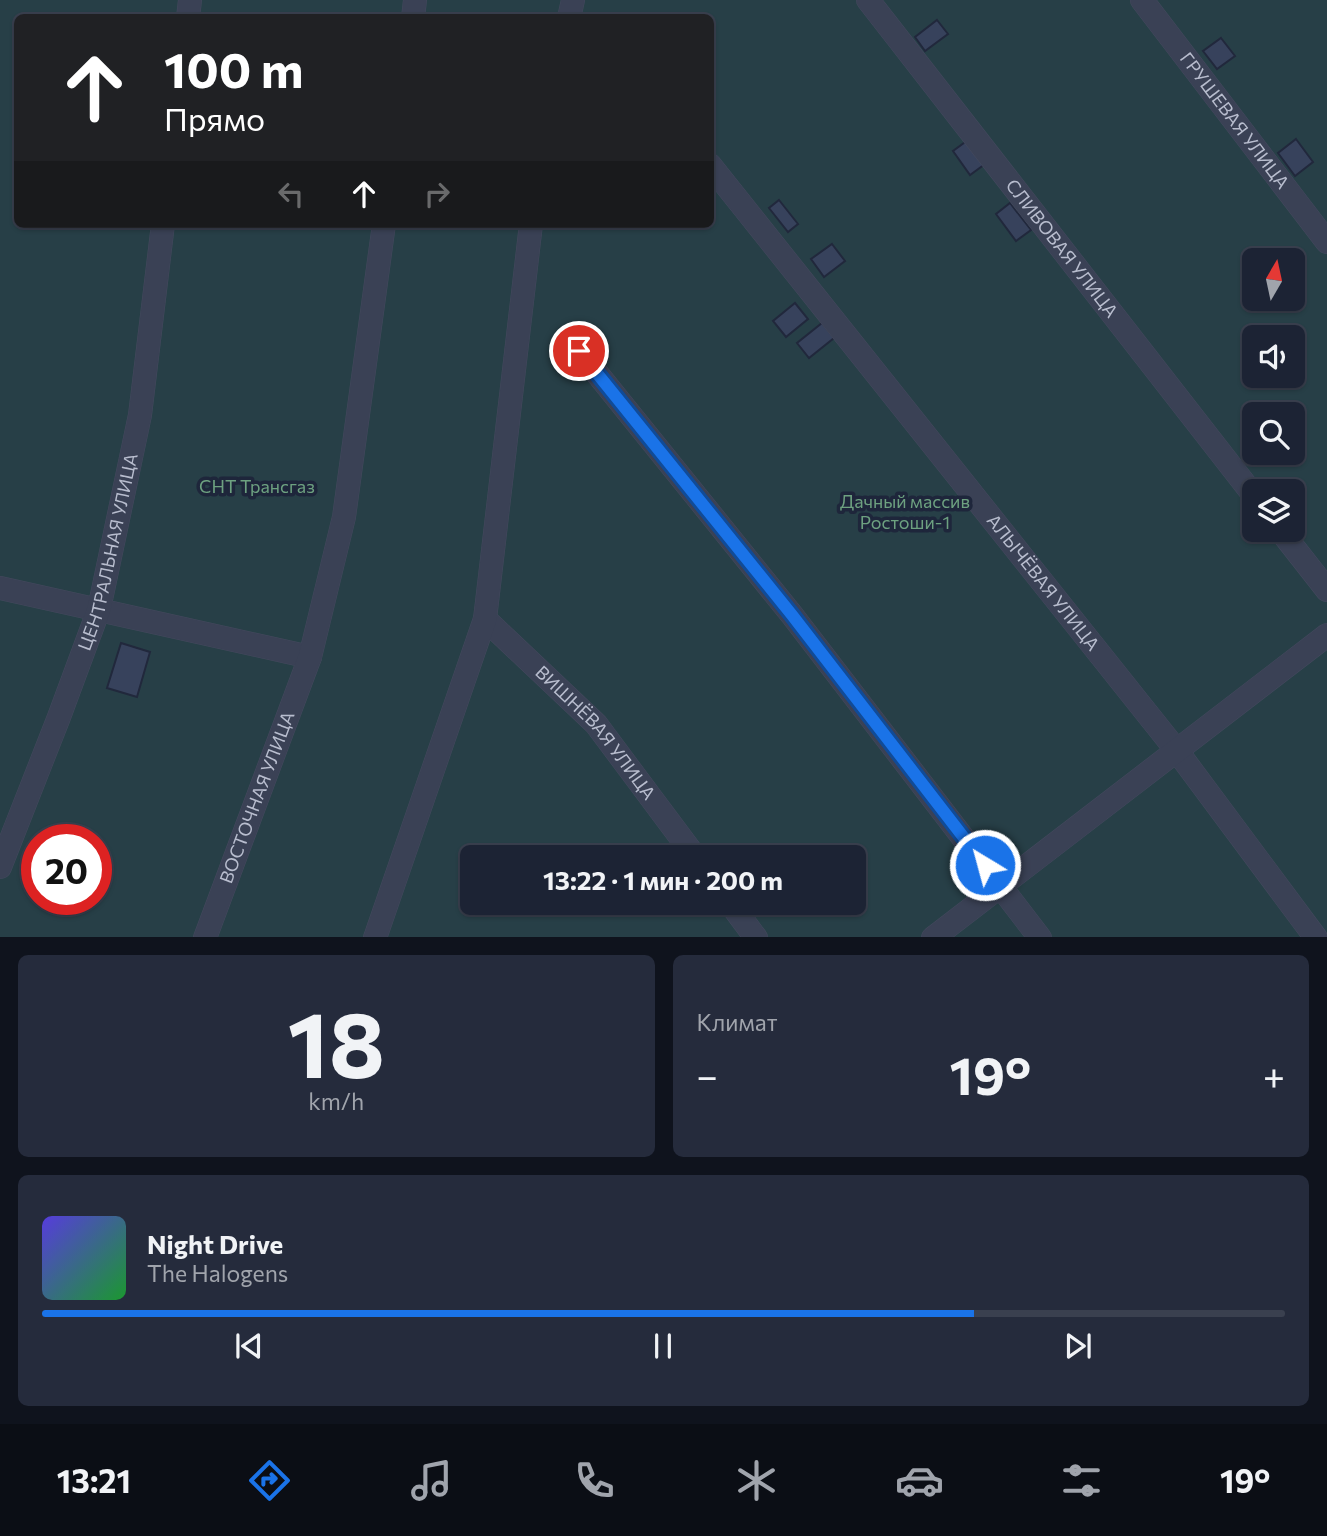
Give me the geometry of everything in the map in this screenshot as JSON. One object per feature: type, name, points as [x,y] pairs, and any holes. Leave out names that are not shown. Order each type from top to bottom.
[{"type":"lane","name":"СЛИВОВАЯ УЛИЦА","points":[[868,0],[1242,480]]},
{"type":"lane","name":"ГРУШЕВАЯ УЛИЦА","points":[[1142,0],[1327,242]]},
{"type":"lane","name":"АЛЫЧЁВАЯ УЛИЦА","points":[[714,170],[1177,751],[1316,937]]},
{"type":"lane","name":"ЦЕНТРАЛЬНАЯ УЛИЦА","points":[[0,867],[99,610],[141,415],[163,228]]},
{"type":"lane","name":"ВОСТОЧНАЯ УЛИЦА","points":[[205,937],[310,657],[344,517],[383,228]]},
{"type":"lane","points":[[375,937],[485,619],[530,228]]},
{"type":"lane","points":[[579,351],[792,615],[1040,937]]},
{"type":"lane","points":[[1289,542],[1327,590]]},
{"type":"lane","points":[[0,588],[310,657]]},
{"type":"lane","name":"ВИШНЁВАЯ УЛИЦА","points":[[485,619],[596,724],[686,845]]},
{"type":"lane","points":[[933,937],[1327,635]]},
{"type":"lane","points":[[739,915],[756,937]]},
{"type":"green space","name":"Дачный массив Ростоши-1","points":[[0,0],[1327,0],[1327,937],[0,937]]},
{"type":"building","points":[[937,20],[948,34],[925,51],[915,37]]},
{"type":"building","points":[[1221,38],[1235,56],[1217,69],[1203,51]]},
{"type":"building","points":[[1296,139],[1313,162],[1295,176],[1278,153]]},
{"type":"building","points":[[968,140],[985,164],[970,175],[953,151]]},
{"type":"building","points":[[779,200],[798,224],[788,232],[769,208]]},
{"type":"building","points":[[1010,203],[1031,230],[1016,241],[996,214]]},
{"type":"building","points":[[832,244],[845,261],[824,277],[811,259]]},
{"type":"building","points":[[795,303],[808,319],[786,337],[773,321]]},
{"type":"building","points":[[822,323],[834,338],[809,358],[797,343]]},
{"type":"building","points":[[121,643],[150,652],[137,697],[107,688]]},
{"type":"route","points":[[579,351],[792,615],[985,865]]},
{"type":"park label","name":"СНТ Трансгаз","points":[[257,487]]}]
